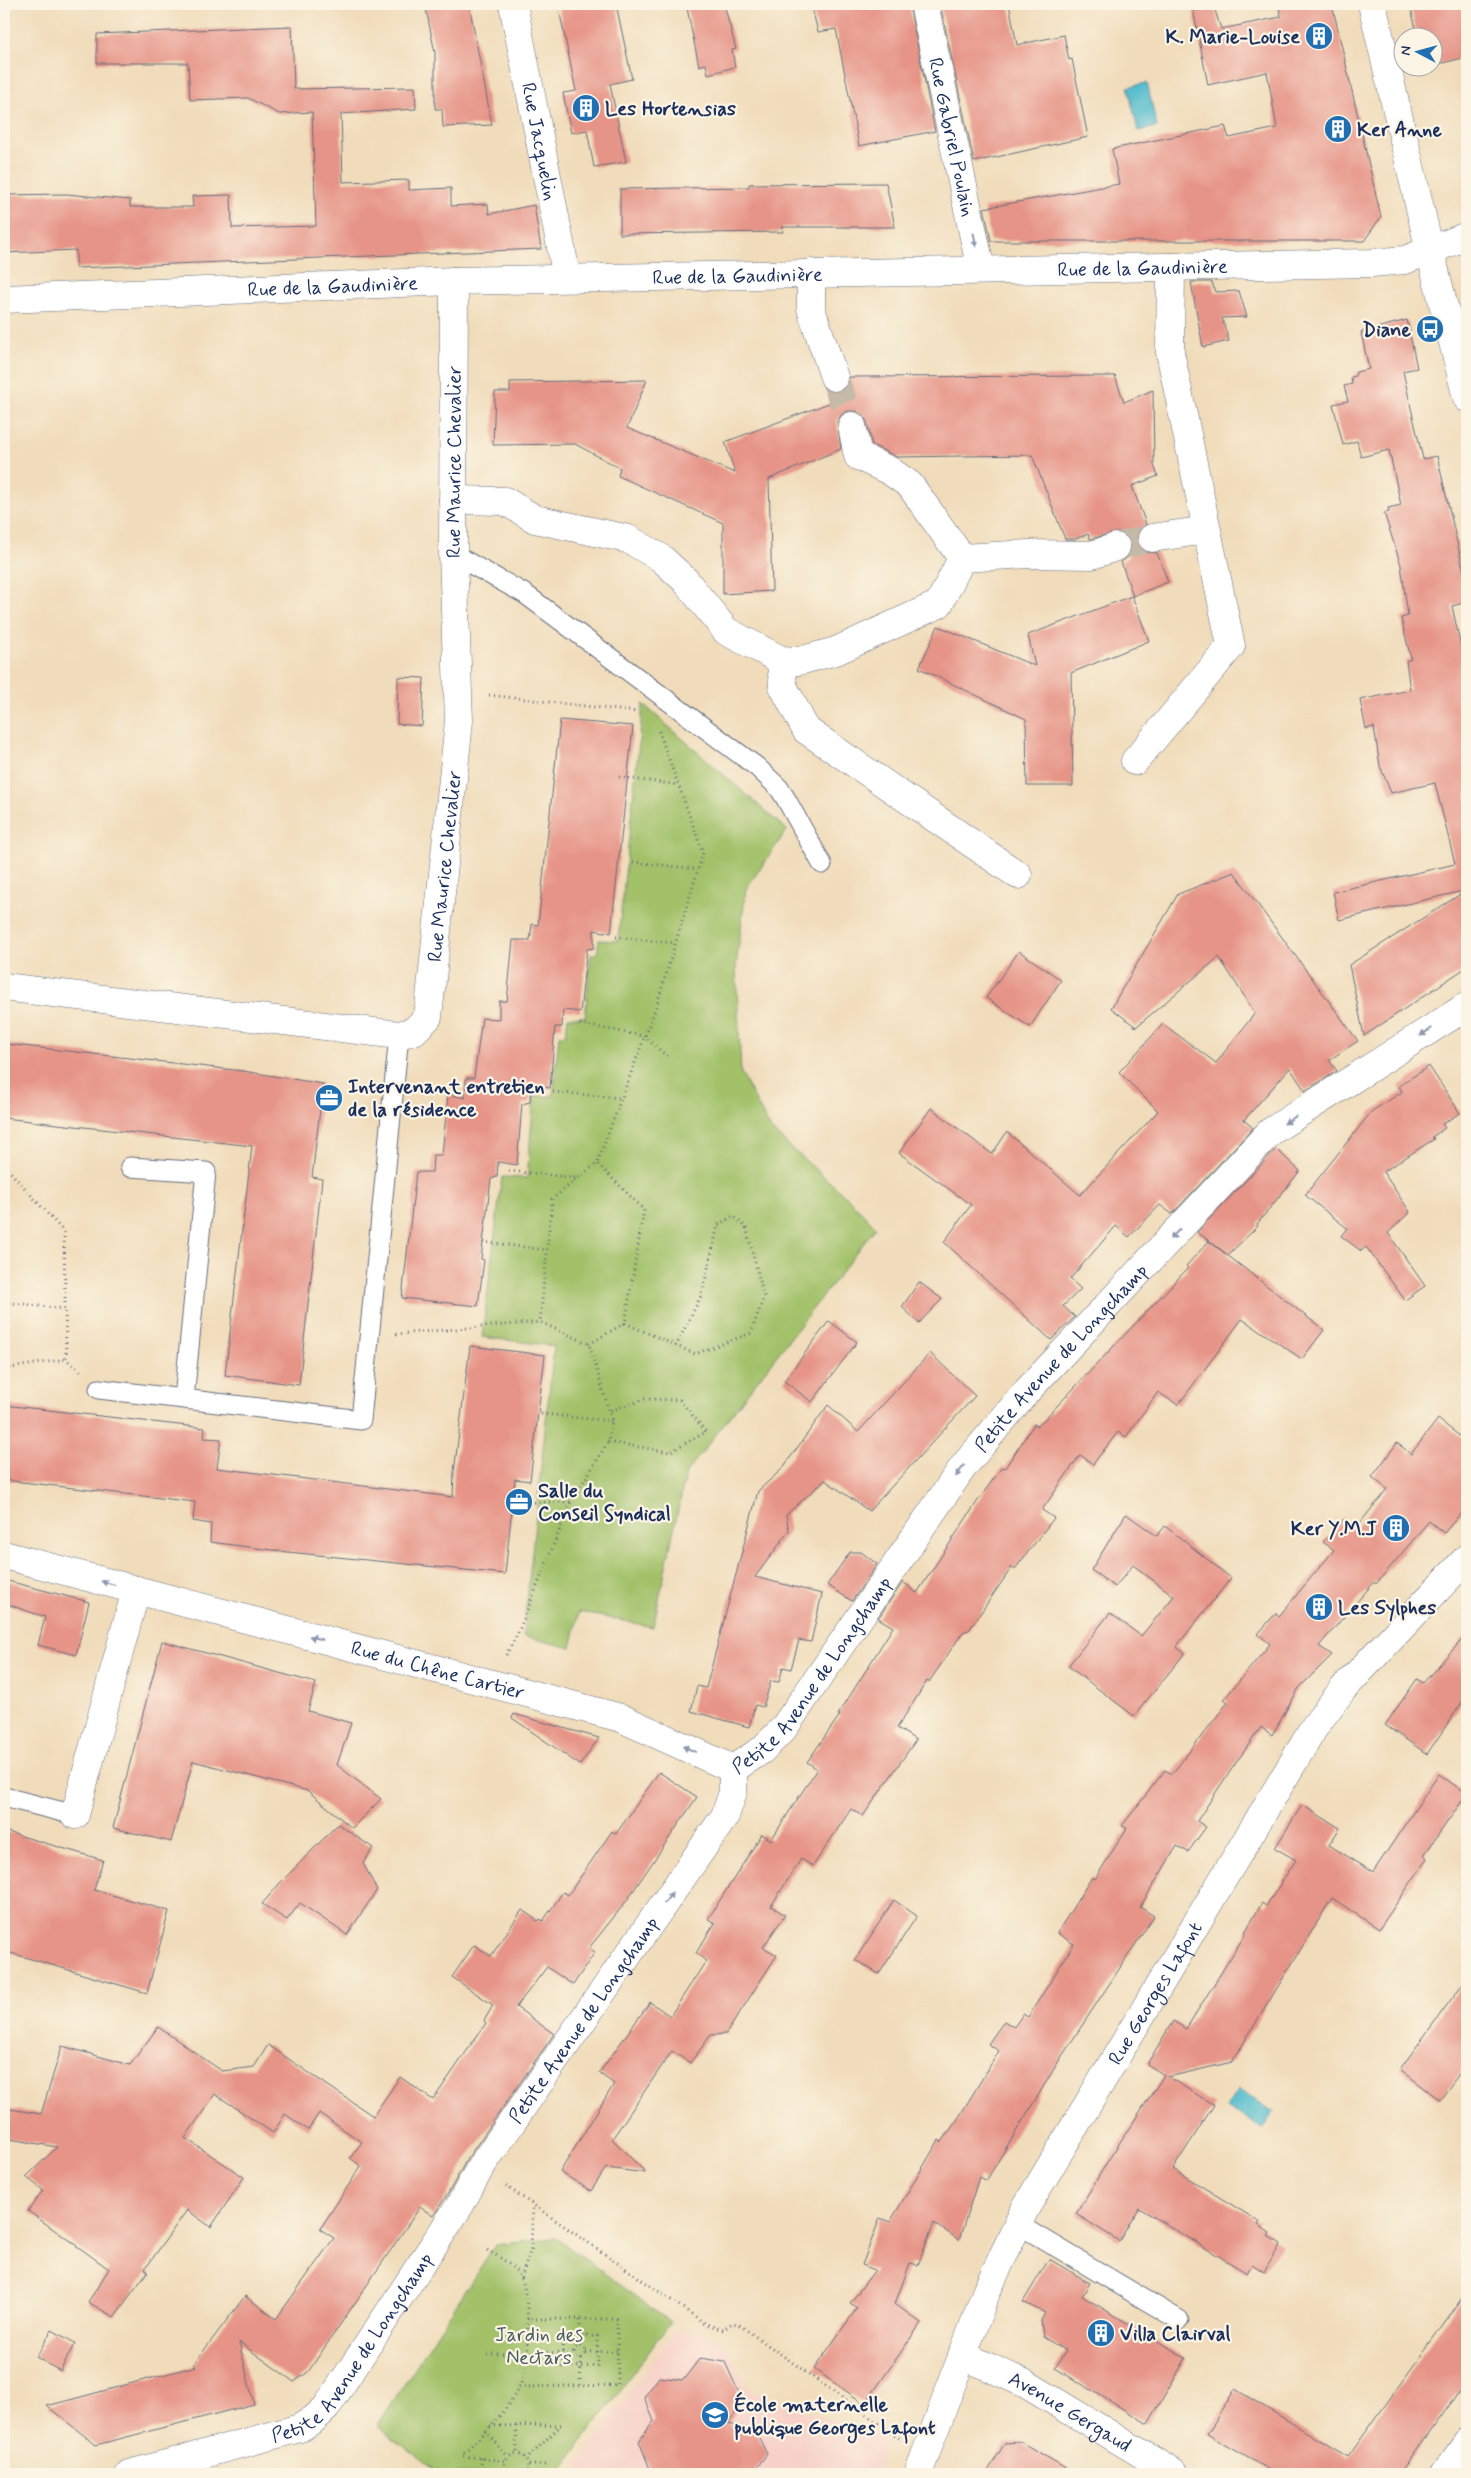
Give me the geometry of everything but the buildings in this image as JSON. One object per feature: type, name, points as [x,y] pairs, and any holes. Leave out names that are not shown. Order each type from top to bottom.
[{"type":"street","name":"Rue Jacquelin","points":[[513,4],[567,278]]},
{"type":"street","name":"Rue Gabriel Poulain","points":[[924,4],[981,270]]},
{"type":"street","points":[[1372,4],[1430,251],[1467,398]]},
{"type":"street","name":"Rue de la Gaudinière","points":[[4,299],[567,278],[1372,263],[1405,260],[1467,236]]},
{"type":"street","points":[[1135,762],[1231,646],[1170,352],[1171,267]]},
{"type":"street","points":[[812,273],[811,309],[834,377]]},
{"type":"street","name":"Rue Maurice Chevalier","points":[[399,1035],[414,1031],[428,1017],[459,721],[453,554],[454,281]]},
{"type":"street","points":[[852,426],[858,456],[890,471],[910,485],[962,558]]},
{"type":"street","points":[[453,500],[505,501],[535,519],[628,538],[661,558],[685,580],[726,631],[781,660],[799,661],[836,651],[939,604],[962,558]]},
{"type":"street","points":[[1152,538],[1206,530]]},
{"type":"street","points":[[962,558],[1029,554],[1092,555],[1116,548]]},
{"type":"street","points":[[781,660],[783,686],[806,730],[1018,875]]},
{"type":"street","points":[[4,987],[399,1035]]},
{"type":"street","name":"Petite Avenue de Longchamp","points":[[129,2474],[160,2470],[300,2428],[326,2408],[460,2205],[491,2175],[725,1816],[733,1792],[733,1769],[762,1750],[783,1729],[963,1467],[1027,1391],[1270,1132],[1467,1006]]},
{"type":"street","name":"Rue du Chêne Cartier","points":[[4,1555],[621,1718],[733,1769]]},
{"type":"street","name":"Rue Georges Lafont","points":[[918,2474],[991,2282],[1018,2224],[1122,2044],[1315,1726],[1343,1689],[1467,1558]]},
{"type":"street","points":[[75,1815],[136,1590]]},
{"type":"street","name":"Avenue Gergaud","points":[[962,2355],[1026,2384],[1174,2474]]},
{"type":"street","points":[[1446,2474],[1467,2443]]},
{"type":"lane","points":[[453,554],[525,594],[757,767],[779,788],[822,864]]},
{"type":"lane","points":[[99,1389],[361,1420],[399,1035]]},
{"type":"lane","points":[[130,1168],[206,1172],[184,1399]]},
{"type":"lane","points":[[4,1797],[75,1815]]},
{"type":"lane","points":[[1018,2224],[1179,2320]]},
{"type":"path","points":[[459,691],[643,713]]},
{"type":"path","points":[[540,1322],[552,1199],[597,1164],[644,1036],[703,852],[656,723]]},
{"type":"path","points":[[619,777],[679,785]]},
{"type":"path","points":[[633,862],[698,869]]},
{"type":"path","points":[[616,936],[675,943]]},
{"type":"path","points":[[580,1024],[644,1036],[669,1058]]},
{"type":"path","points":[[553,1092],[620,1098]]},
{"type":"path","points":[[597,1164],[644,1210],[625,1323]]},
{"type":"path","points":[[4,1165],[64,1232],[66,1359],[99,1389]]},
{"type":"path","points":[[510,1171],[578,1178]]},
{"type":"path","points":[[625,1323],[676,1346],[695,1354],[751,1333],[764,1298],[746,1227],[733,1216],[718,1225],[702,1294],[676,1346]]},
{"type":"path","points":[[484,1242],[547,1250]]},
{"type":"path","points":[[4,1302],[65,1309]]},
{"type":"path","points":[[369,1336],[540,1322],[589,1344],[612,1421],[608,1442],[571,1502],[518,1633],[505,1657]]},
{"type":"path","points":[[589,1344],[625,1323]]},
{"type":"path","points":[[4,1369],[66,1359]]},
{"type":"path","points":[[608,1442],[670,1452],[706,1432],[680,1400],[645,1399],[609,1411]]},
{"type":"path","points":[[541,1414],[612,1421]]},
{"type":"path","points":[[519,1502],[571,1502]]},
{"type":"path","points":[[491,2175],[533,2206],[706,2324],[723,2330],[732,2323],[738,2324],[904,2441]]},
{"type":"path","points":[[527,2458],[517,2454],[507,2459],[481,2458],[463,2454],[510,2404],[523,2380],[528,2353],[528,2319],[521,2278],[532,2248],[533,2206]]},
{"type":"path","points":[[486,2249],[503,2259],[521,2278]]},
{"type":"path","points":[[519,2387],[618,2385],[617,2319],[528,2319]]},
{"type":"path","points":[[487,2354],[573,2352],[580,2346],[580,2319]]},
{"type":"path","points":[[597,2336],[598,2352],[598,2366],[563,2367],[562,2337],[597,2336]]},
{"type":"path","points":[[580,2346],[585,2348],[586,2352]]},
{"type":"path","points":[[580,2358],[586,2352],[618,2351]]},
{"type":"path","points":[[573,2352],[576,2358],[580,2358]]},
{"type":"path","points":[[580,2358],[580,2386]]},
{"type":"path","points":[[490,2426],[561,2425],[527,2458]]},
{"type":"path","points":[[516,2426],[517,2454]]},
{"type":"path","points":[[485,2431],[507,2459]]},
{"type":"path","points":[[481,2458],[482,2474]]},
{"type":"path","points":[[526,2474],[529,2465],[527,2458]]},
{"type":"path","points":[[507,2459],[504,2470],[507,2474]]},
{"type":"path","points":[[529,2465],[549,2465]]},
{"type":"shaded area","name":"École maternelle publique Georges Lafont","points":[[674,2330],[709,2336],[726,2345],[749,2391],[885,2438],[878,2474],[571,2474]]},
{"type":"green space","points":[[643,704],[787,830],[746,889],[736,966],[741,1073],[771,1130],[847,1197],[876,1227],[686,1473],[653,1627],[579,1612],[571,1648],[523,1636],[554,1346],[482,1337],[502,1177],[527,1178],[534,1096],[553,1096],[559,1035],[566,1034],[568,1017],[585,1017],[591,954],[597,954],[599,940],[618,941]]},
{"type":"green space","name":"Jardin des Nectars","points":[[556,2238],[671,2322],[558,2474],[440,2474],[377,2426],[495,2245]]},
{"type":"water","points":[[1147,83],[1157,127],[1138,131],[1128,87]]},
{"type":"water","points":[[1238,2090],[1274,2111],[1263,2129],[1227,2107]]},
{"type":"tunnel","points":[[834,377],[852,426]]},
{"type":"tunnel","points":[[1116,547],[1152,538]]},
{"type":"place","name":"K. Marie-Louise","points":[[1319,36]]},
{"type":"place","name":"Les Hortensias","points":[[586,108]]},
{"type":"place","name":"Ker Anne","points":[[1338,129]]},
{"type":"place","name":"Diane","points":[[1430,329]]},
{"type":"place","name":"Intervenant entretien de la résidence","points":[[329,1098]]},
{"type":"place","name":"Salle du Conseil Syndical","points":[[519,1502]]},
{"type":"place","name":"Ker Y.M.J","points":[[1396,1528]]},
{"type":"place","name":"Les Sylphes","points":[[1319,1607]]},
{"type":"place","name":"Villa Clairval","points":[[1101,2333]]},
{"type":"place","name":"École maternelle publique Georges Lafont","points":[[715,2415]]}]
